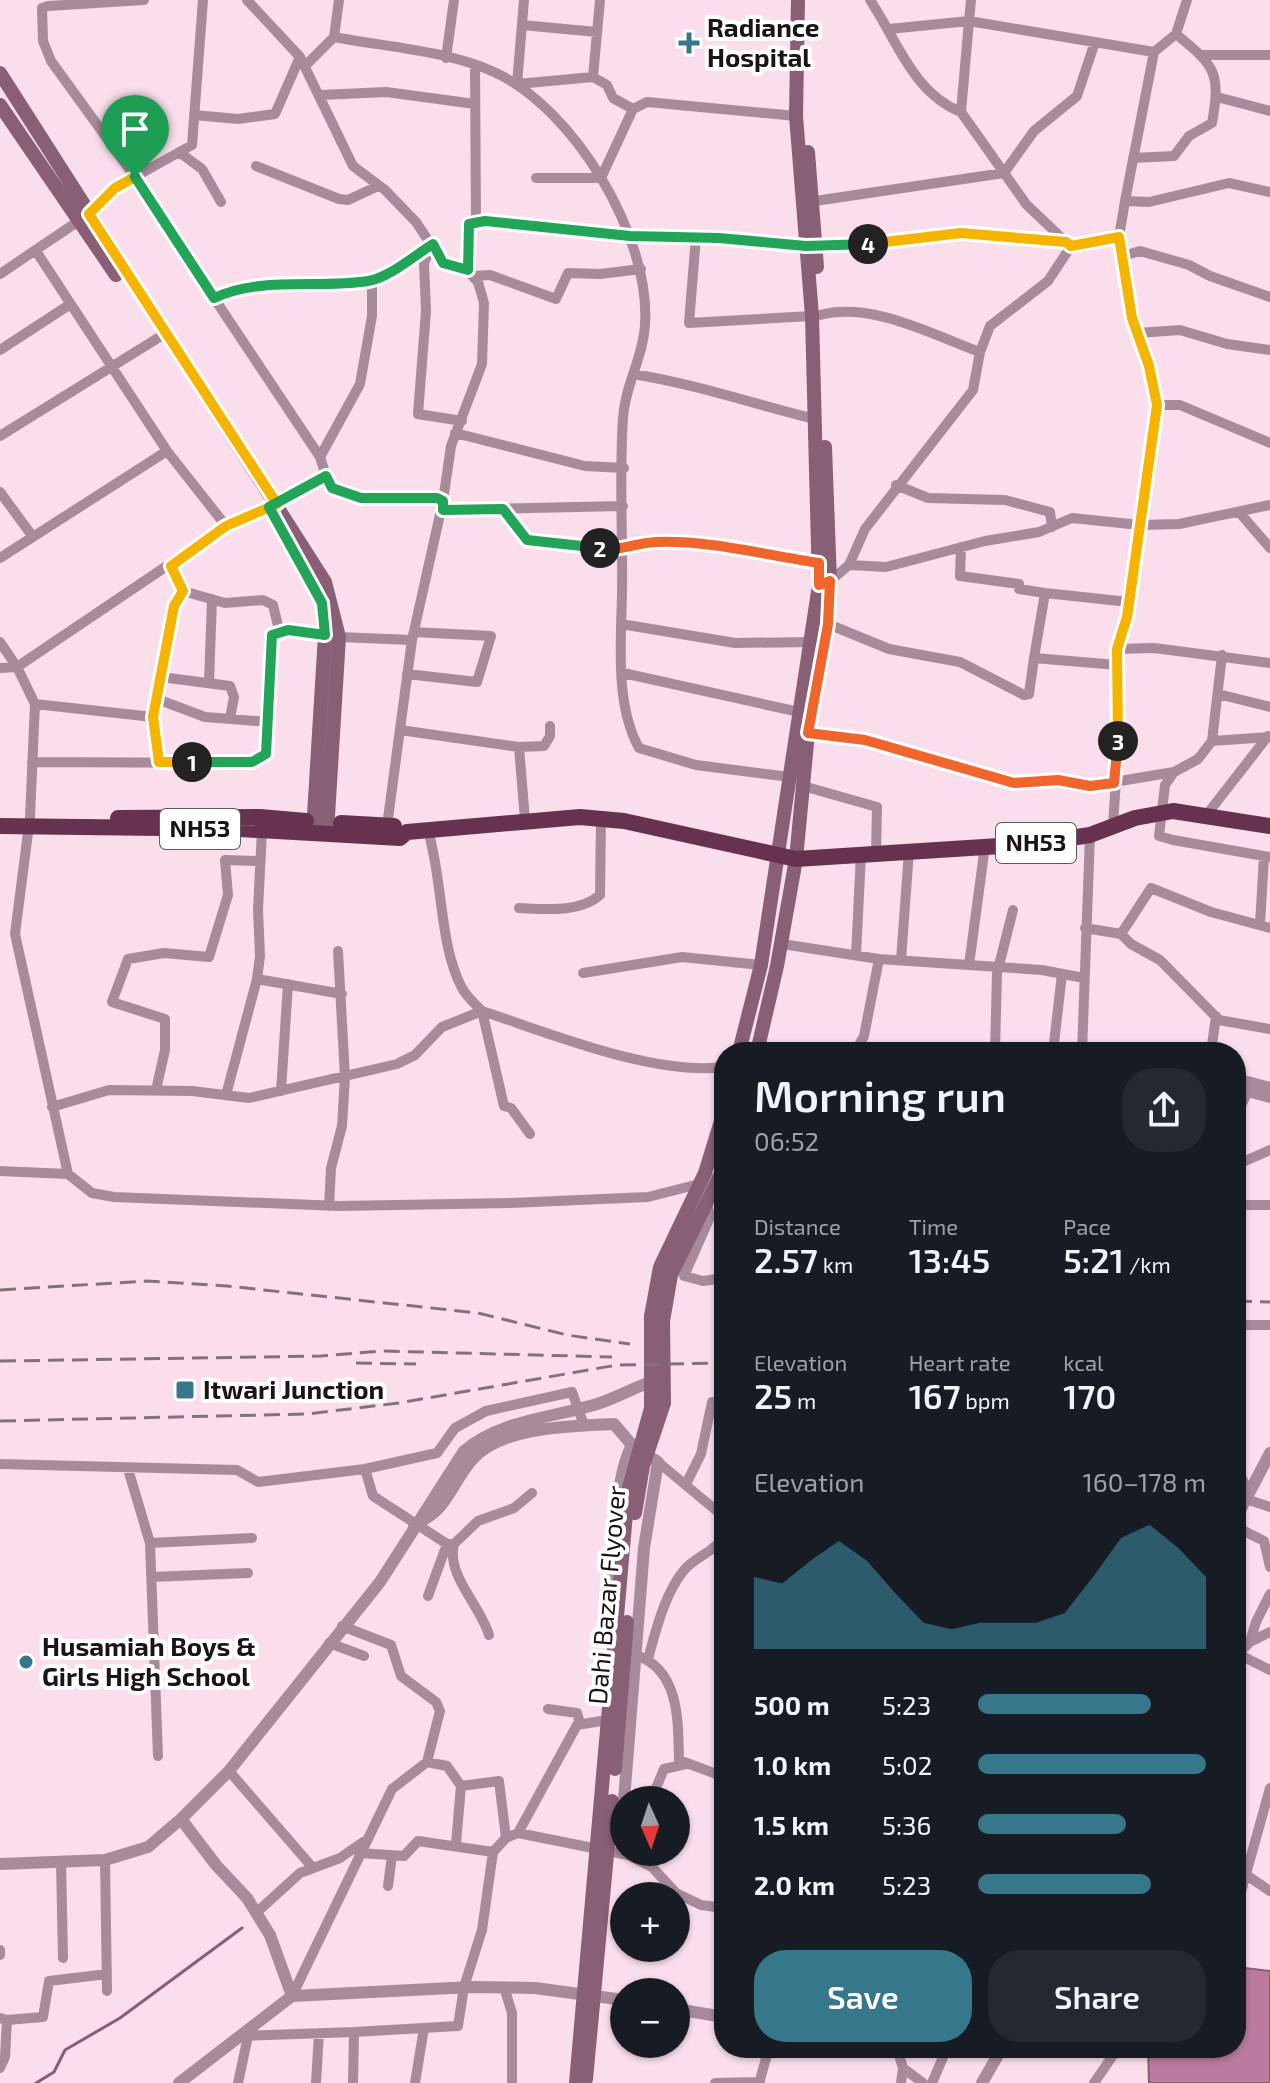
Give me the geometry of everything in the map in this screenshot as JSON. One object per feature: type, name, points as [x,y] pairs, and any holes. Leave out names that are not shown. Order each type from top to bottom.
[{"type":"highway","name":"NH53","points":[[0,826],[30,822],[260,817],[320,827],[386,831],[400,826],[407,832],[525,820],[601,819],[624,821],[788,858],[985,846],[1090,835],[1113,825],[1161,813],[1208,813],[1270,826]]},
{"type":"highway","name":"NH53","points":[[0,817],[30,822],[262,830],[320,827]]},
{"type":"main road","points":[[742,1042],[803,786],[808,733],[828,624],[824,583],[816,315],[796,116],[798,0]]},
{"type":"main road","points":[[808,0],[803,116],[815,201],[811,246]]},
{"type":"main road","points":[[2,82],[158,338],[273,506]]},
{"type":"main road","points":[[0,105],[84,218],[273,506],[322,603],[332,636],[320,827]]},
{"type":"main road","points":[[762,1042],[782,944],[790,777],[810,642],[824,583],[819,563],[816,315]]},
{"type":"main road","points":[[699,1206],[714,1173]]},
{"type":"main road","name":"Dahi Bazar Flyover","points":[[613,1786],[628,1491],[658,1380],[651,1316],[660,1267],[699,1206],[714,1173]]},
{"type":"main road","name":"Dahi Bazar Flyover","points":[[589,1997],[602,1848],[610,1814]]},
{"type":"main road","points":[[576,2083],[589,1997]]},
{"type":"main road","points":[[585,2083],[589,1997]]},
{"type":"street","points":[[144,0],[42,8],[43,41],[51,61],[135,177],[320,457],[332,488],[351,495],[443,506],[503,509],[623,506]]},
{"type":"street","points":[[0,274],[84,218],[115,188],[192,145],[203,0]]},
{"type":"street","points":[[247,0],[303,61],[353,166],[378,186],[433,244],[443,263],[471,273],[490,275],[556,299],[568,273],[600,274],[641,269]]},
{"type":"street","points":[[194,115],[238,119],[275,114],[303,61],[334,37],[339,0]]},
{"type":"street","points":[[446,58],[454,0]]},
{"type":"street","points":[[517,84],[524,0]]},
{"type":"street","points":[[593,77],[600,0]]},
{"type":"street","points":[[870,0],[916,79],[940,104],[961,112],[1026,204],[1068,244]]},
{"type":"street","points":[[961,112],[971,0]]},
{"type":"street","points":[[1113,825],[1120,720],[1117,649],[1129,602],[1157,405],[1120,257],[1119,237],[1154,52],[1176,34],[1187,0]]},
{"type":"street","points":[[889,29],[969,21],[1154,52]]},
{"type":"street","points":[[522,25],[597,32]]},
{"type":"street","points":[[1133,158],[1174,156],[1189,136],[1212,123],[1217,97],[1211,66],[1176,34]]},
{"type":"street","points":[[334,37],[446,58],[475,66],[517,84],[542,106],[613,195],[641,269],[646,323],[641,357],[633,374],[623,419],[621,624],[628,729],[639,748],[696,765],[790,777]]},
{"type":"street","points":[[815,201],[1004,173],[1034,131],[1077,96],[1095,42]]},
{"type":"street","points":[[1202,55],[1270,55]]},
{"type":"street","points":[[475,66],[476,223]]},
{"type":"street","points":[[517,84],[593,77],[607,85],[613,98],[633,109]]},
{"type":"street","points":[[321,95],[386,92],[475,104]]},
{"type":"street","points":[[1217,97],[1269,111]]},
{"type":"street","points":[[601,178],[633,109],[647,102],[796,116]]},
{"type":"street","points":[[179,152],[202,169],[221,202]]},
{"type":"street","points":[[256,166],[339,199],[348,200],[378,186]]},
{"type":"street","points":[[536,178],[601,178]]},
{"type":"street","points":[[1125,201],[1149,202],[1229,183],[1270,192]]},
{"type":"street","points":[[386,831],[413,636],[443,506],[455,433],[482,364],[484,303],[471,273],[469,224],[544,225],[630,236],[696,237],[811,246],[961,233],[1068,244],[1119,237]]},
{"type":"street","points":[[696,237],[689,323],[816,315],[839,310],[899,322],[980,352]]},
{"type":"street","points":[[214,298],[228,291],[257,287],[372,281],[433,244]]},
{"type":"street","points":[[433,244],[424,263],[426,311],[418,414],[462,421]]},
{"type":"street","points":[[824,583],[849,565],[865,529],[896,485],[973,390],[980,352],[990,326],[1048,281],[1068,244]]},
{"type":"street","points":[[36,251],[167,451],[226,526]]},
{"type":"street","points":[[1120,257],[1140,251],[1189,265],[1210,276],[1270,297]]},
{"type":"street","points":[[320,457],[360,384],[372,316],[372,281]]},
{"type":"street","points":[[0,350],[69,305]]},
{"type":"street","points":[[1138,333],[1180,330],[1227,344],[1270,350]]},
{"type":"street","points":[[0,436],[158,338]]},
{"type":"street","points":[[633,374],[683,382],[730,398],[815,419]]},
{"type":"street","points":[[1157,405],[1180,405],[1270,443]]},
{"type":"street","points":[[455,433],[585,466],[624,468]]},
{"type":"street","points":[[0,558],[167,451]]},
{"type":"street","points":[[0,668],[17,667],[226,526],[273,506],[326,476]]},
{"type":"street","points":[[896,485],[928,498],[1005,500],[1050,512],[1052,527]]},
{"type":"street","points":[[0,492],[33,537]]},
{"type":"street","points":[[849,565],[886,567],[1052,527],[1072,518],[1140,525],[1179,524],[1270,505]]},
{"type":"street","points":[[503,509],[527,540],[623,551],[654,542],[735,548],[819,563]]},
{"type":"street","points":[[1239,512],[1270,548]]},
{"type":"street","points":[[961,547],[960,576],[1019,584],[1019,589],[1045,593],[1129,602]]},
{"type":"street","points":[[171,566],[183,591],[236,603],[263,600],[273,605],[279,630]]},
{"type":"street","points":[[159,762],[153,717],[174,606],[183,591]]},
{"type":"street","points":[[828,624],[889,649],[960,662],[1024,695],[1029,694],[1045,593]]},
{"type":"street","points":[[209,683],[212,599]]},
{"type":"street","points":[[621,624],[735,643],[810,642]]},
{"type":"street","points":[[32,762],[239,763],[261,759],[268,748],[272,635],[279,630],[332,636],[491,636],[477,682],[407,674]]},
{"type":"street","points":[[0,642],[17,667],[35,704],[30,822],[15,934],[68,1174]]},
{"type":"street","points":[[1117,649],[1154,648],[1270,663]]},
{"type":"street","points":[[808,733],[865,740],[1014,783],[1058,780],[1090,786],[1174,772],[1198,759],[1212,741],[1222,655]]},
{"type":"street","points":[[1034,658],[1117,665]]},
{"type":"street","points":[[623,673],[799,712]]},
{"type":"street","points":[[161,677],[230,686],[233,691],[230,718]]},
{"type":"street","points":[[1218,694],[1270,707]]},
{"type":"street","points":[[157,699],[205,717],[269,722]]},
{"type":"street","points":[[35,704],[153,717]]},
{"type":"street","points":[[400,730],[519,747],[544,746],[550,736],[550,726]]},
{"type":"street","points":[[1212,741],[1269,736]]},
{"type":"street","points":[[1208,813],[1269,736]]},
{"type":"street","points":[[519,747],[525,820]]},
{"type":"street","points":[[1121,934],[1151,888],[1211,912],[1265,926],[1267,857],[1159,836],[1165,785],[1174,772]]},
{"type":"street","points":[[803,786],[877,807],[856,955]]},
{"type":"street","points":[[519,908],[556,909],[592,902],[600,895],[601,819]]},
{"type":"street","points":[[226,1095],[257,979],[262,830]]},
{"type":"street","points":[[428,831],[439,865],[446,939],[462,988],[482,1011],[504,1106],[511,1108],[530,1134]]},
{"type":"street","points":[[1082,1042],[1090,835]]},
{"type":"street","points":[[969,965],[985,846]]},
{"type":"street","points":[[901,960],[909,851]]},
{"type":"street","points":[[156,1090],[165,1050],[165,1019],[112,1002],[128,959],[164,953],[209,957],[228,895],[225,860],[260,861]]},
{"type":"street","points":[[995,1042],[998,966],[1013,910]]},
{"type":"street","points":[[1085,928],[1121,934],[1160,960],[1219,1020],[1270,1029]]},
{"type":"street","points":[[782,944],[879,959],[998,966],[1084,978]]},
{"type":"street","points":[[329,1206],[331,1168],[342,1126],[345,1077],[338,951]]},
{"type":"street","points":[[583,973],[682,957],[761,965]]},
{"type":"street","points":[[861,1042],[879,959]]},
{"type":"street","points":[[1054,1042],[1062,974]]},
{"type":"street","points":[[257,979],[342,994]]},
{"type":"street","points":[[281,1091],[288,984]]},
{"type":"street","points":[[52,1107],[109,1090],[156,1090],[249,1098],[345,1077],[397,1064],[415,1055],[442,1027],[482,1011],[592,1048],[646,1060],[714,1068]]},
{"type":"street","points":[[1212,1042],[1216,1016]]},
{"type":"street","points":[[1246,1082],[1270,1088]]},
{"type":"street","points":[[1246,1090],[1270,1097]]},
{"type":"street","points":[[1246,1161],[1270,1150]]},
{"type":"street","points":[[0,1171],[68,1174],[92,1193],[114,1197],[329,1206],[648,1197],[714,1171]]},
{"type":"street","points":[[1248,1205],[1270,1205]]},
{"type":"street","points":[[699,1206],[710,1217],[684,1276],[703,1281],[714,1279]]},
{"type":"street","points":[[1246,1327],[1270,1325]]},
{"type":"street","points":[[0,1864],[105,1860],[148,1847],[229,1771],[380,1582],[422,1511],[464,1451],[480,1437],[501,1428],[601,1402],[658,1380]]},
{"type":"street","points":[[0,1464],[237,1470],[258,1482],[365,1469],[437,1453],[455,1428],[486,1411],[572,1392],[584,1425]]},
{"type":"street","points":[[686,1484],[701,1454],[712,1402]]},
{"type":"street","points":[[414,1524],[434,1517],[473,1458],[492,1445],[546,1429],[584,1425],[614,1424],[632,1445],[658,1462],[714,1508]]},
{"type":"street","points":[[610,1804],[596,1788],[619,1505],[625,1457],[632,1445]]},
{"type":"street","points":[[1270,1453],[1246,1499],[1270,1507]]},
{"type":"street","points":[[616,1786],[642,1657],[644,1548],[658,1462]]},
{"type":"street","points":[[128,1469],[150,1543],[158,1756]]},
{"type":"street","points":[[365,1469],[373,1496],[450,1544]]},
{"type":"street","points":[[428,1596],[450,1544],[478,1521],[514,1508],[532,1493]]},
{"type":"street","points":[[1246,1532],[1264,1541],[1270,1567]]},
{"type":"street","points":[[150,1543],[252,1538]]},
{"type":"street","points":[[450,1544],[452,1566],[477,1604],[489,1635]]},
{"type":"street","points":[[642,1657],[682,1573],[696,1558],[714,1549]]},
{"type":"street","points":[[152,1577],[248,1573]]},
{"type":"street","points":[[1246,1647],[1270,1594]]},
{"type":"street","points":[[179,2083],[244,2036],[292,1996],[392,1789],[427,1762],[440,1711],[436,1702],[401,1676],[391,1645],[342,1626]]},
{"type":"street","points":[[1250,1642],[1270,1632]]},
{"type":"street","points":[[329,1643],[364,1656]]},
{"type":"street","points":[[642,1657],[668,1679],[677,1710],[679,1760],[714,1774]]},
{"type":"street","points":[[1246,1660],[1270,1670]]},
{"type":"street","points":[[518,1833],[580,1723],[577,1713],[548,1709]]},
{"type":"street","points":[[580,1723],[601,1721]]},
{"type":"street","points":[[427,1762],[447,1766],[461,1786],[456,1844]]},
{"type":"street","points":[[657,1786],[664,1769],[686,1764]]},
{"type":"street","points":[[229,1771],[313,1868]]},
{"type":"street","points":[[461,1786],[499,1781],[506,1838]]},
{"type":"street","points":[[1270,1788],[1246,1876],[1270,1891]]},
{"type":"street","points":[[181,1819],[270,1935],[292,1996]]},
{"type":"street","points":[[244,2036],[458,2026],[464,1987],[482,1930],[493,1852],[506,1838],[518,1833],[602,1848],[652,1867],[676,1893],[701,1905],[714,1907]]},
{"type":"street","points":[[256,1913],[300,1873],[362,1847],[392,1856],[404,1856],[418,1841],[456,1844],[493,1852]]},
{"type":"street","points":[[388,1886],[392,1856]]},
{"type":"street","points":[[105,1860],[107,1991]]},
{"type":"street","points":[[61,1862],[63,1958]]},
{"type":"street","points":[[0,2068],[5,2057],[4,2019],[43,2017],[49,1981],[107,1974]]},
{"type":"street","points":[[292,1996],[504,1987],[535,1988],[610,1999]]},
{"type":"street","points":[[504,1987],[512,2013],[512,2083]]},
{"type":"street","points":[[690,2011],[714,2015]]},
{"type":"street","points":[[415,2083],[424,2028]]},
{"type":"street","points":[[353,2083],[354,2032]]},
{"type":"street","points":[[316,2083],[319,2033]]},
{"type":"street","points":[[238,2083],[244,2036]]},
{"type":"street","points":[[715,2083],[759,2082],[766,2058]]},
{"type":"street","points":[[900,2058],[903,2068],[901,2083]]},
{"type":"street","points":[[932,2083],[943,2058]]},
{"type":"street","points":[[982,2083],[996,2058]]},
{"type":"street","points":[[1094,2083],[1111,2058]]},
{"type":"street","points":[[903,2068],[923,2083]]},
{"type":"shaded area","points":[[1246,1968],[1270,1971],[1270,2083],[1149,2083],[1148,2058],[1246,2058]]},
{"type":"waterway","points":[[36,2083],[54,2072],[65,2050],[120,2018],[242,1928]]},
{"type":"railway","points":[[0,1290],[147,1281],[227,1286],[478,1313],[567,1335],[630,1344]]},
{"type":"railway","points":[[1246,1301],[1270,1302]]},
{"type":"railway","points":[[0,1361],[321,1356],[383,1351],[612,1357]]},
{"type":"railway","points":[[356,1363],[416,1364]]},
{"type":"railway","points":[[0,1421],[307,1414],[399,1403],[617,1365],[714,1363]]},
{"type":"place","name":"Radiance Hospital","points":[[689,43]]},
{"type":"place","name":"Itwari Junction","points":[[185,1390]]},
{"type":"place","name":"Husamiah Boys & Girls High School","points":[[26,1662]]},
{"type":"route","points":[[135,177],[115,188],[89,214],[277,504],[226,526],[171,566],[183,591],[174,606],[153,717],[159,762],[252,762],[266,754],[272,635],[279,630],[325,635],[322,603],[301,559],[269,507],[277,504],[294,492],[326,476],[332,488],[361,498],[437,498],[443,501],[443,510],[503,509],[527,540],[623,551],[654,542],[735,548],[819,563],[819,585],[830,581],[830,608],[808,733],[865,740],[1014,783],[1058,780],[1090,786],[1114,783],[1120,720],[1117,649],[1127,617],[1157,405],[1149,366],[1132,318],[1119,237],[1071,246],[1066,242],[961,233],[903,241],[806,246],[719,238],[630,236],[485,221],[469,224],[468,270],[443,263],[433,244],[372,281],[257,287],[228,291],[214,298],[135,177]]}]
